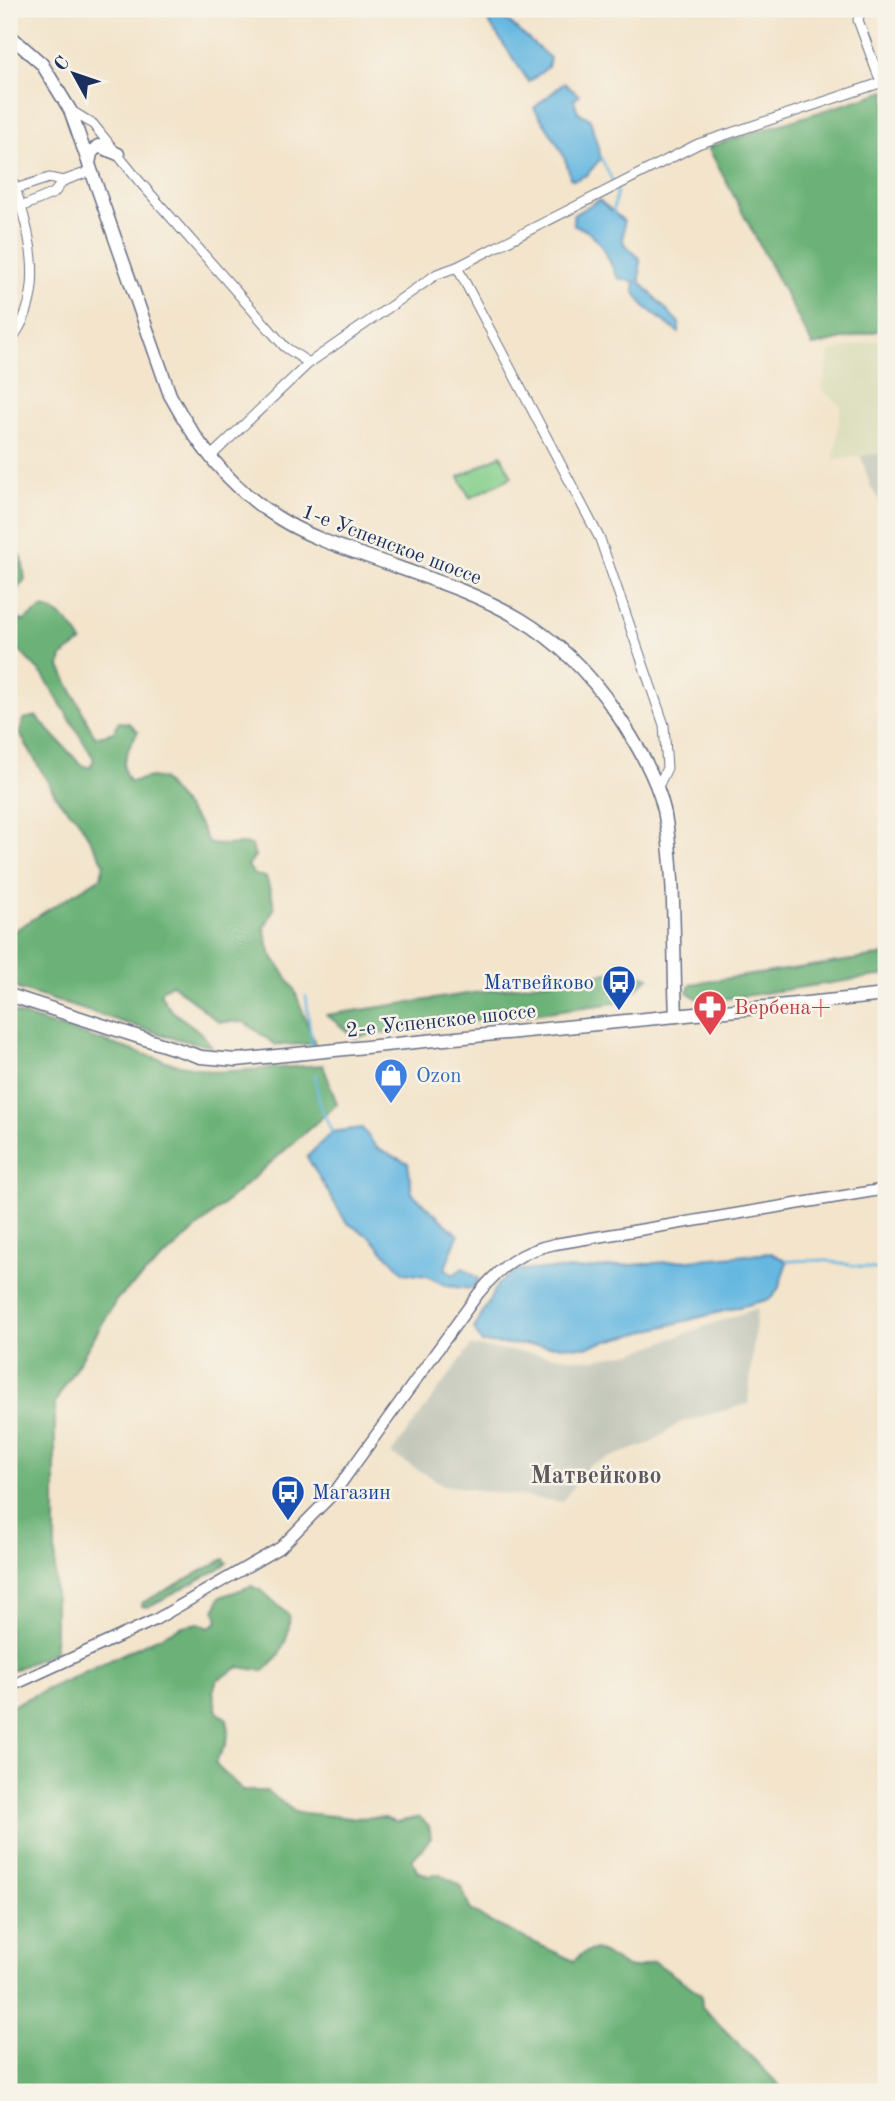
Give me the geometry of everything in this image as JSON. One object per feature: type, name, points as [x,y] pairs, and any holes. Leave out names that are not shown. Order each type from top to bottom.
[{"type":"main road","name":"1-е Успенское шоссе","points":[[9,34],[42,64],[70,110],[170,395],[210,457],[264,509],[294,528],[494,605],[550,638],[582,669],[628,730],[657,789],[667,833],[676,1016]]},
{"type":"main road","points":[[90,167],[91,153],[98,146],[118,154]]},
{"type":"main road","name":"2-е Успенское шоссе","points":[[9,995],[201,1057],[224,1060],[886,995]]},
{"type":"street","points":[[210,457],[309,363],[437,274],[457,267],[698,144],[884,82],[858,20],[861,9]]},
{"type":"street","points":[[70,110],[93,124],[285,347],[309,363]]},
{"type":"street","points":[[21,207],[54,193],[63,181],[90,167]]},
{"type":"street","points":[[9,171],[21,207],[33,260],[32,288],[24,314],[9,342]]},
{"type":"street","points":[[15,189],[49,178],[63,181]]},
{"type":"street","points":[[457,267],[600,539],[664,725],[667,768],[657,789]]},
{"type":"street","points":[[9,1687],[155,1620],[281,1547],[334,1493],[478,1294],[497,1271],[519,1255],[544,1247],[886,1189]]},
{"type":"shaded area","points":[[886,338],[886,453],[834,460],[841,406],[822,390],[830,352]]},
{"type":"shaded area","points":[[886,453],[886,511],[871,488],[861,456]]},
{"type":"shaded area","points":[[757,1308],[748,1404],[679,1423],[651,1443],[589,1465],[562,1502],[444,1485],[391,1454],[471,1346],[588,1360],[632,1353]]},
{"type":"green space","points":[[886,91],[886,329],[813,346],[708,147]]},
{"type":"green space","points":[[501,455],[512,477],[470,498],[459,477]]},
{"type":"green space","points":[[9,545],[22,558],[25,580],[10,597],[9,602]]},
{"type":"green space","points":[[42,608],[65,620],[82,642],[62,656],[60,667],[95,737],[114,732],[118,722],[129,723],[138,731],[124,763],[130,782],[151,777],[162,779],[200,825],[208,843],[251,845],[255,856],[248,866],[255,875],[266,877],[275,907],[264,928],[270,952],[294,989],[315,1044],[276,1045],[244,1022],[219,1022],[172,984],[160,991],[164,1001],[176,1014],[198,1030],[211,1046],[173,1038],[9,986],[9,934],[101,877],[104,863],[77,818],[59,801],[20,734],[23,719],[36,716],[80,764],[90,768],[94,759],[43,675],[9,640],[9,610],[13,618],[24,621]]},
{"type":"green space","points":[[886,955],[886,975],[703,1002],[687,992],[691,984]]},
{"type":"green space","points":[[614,972],[649,977],[623,1002],[354,1037],[327,1015]]},
{"type":"green space","points":[[9,1011],[175,1064],[216,1072],[323,1065],[337,1104],[117,1299],[55,1402],[55,1652],[9,1672]]},
{"type":"green space","points":[[224,1559],[227,1563],[217,1570],[148,1607],[141,1606],[142,1603]]},
{"type":"green space","points":[[251,1586],[262,1591],[289,1615],[289,1623],[283,1646],[264,1671],[239,1667],[217,1680],[213,1692],[217,1712],[227,1719],[229,1731],[226,1744],[215,1763],[243,1791],[267,1791],[295,1812],[351,1818],[385,1817],[396,1822],[420,1817],[429,1826],[431,1838],[412,1860],[417,1871],[428,1876],[440,1874],[461,1886],[470,1909],[486,1920],[574,1961],[591,1950],[599,1951],[626,1967],[634,1968],[655,1962],[701,1994],[702,2007],[786,2092],[9,2092],[9,1707],[183,1626],[199,1623],[209,1628],[218,1621],[215,1609],[220,1597]]},
{"type":"water","points":[[497,12],[550,58],[548,67],[529,82],[484,15]]},
{"type":"water","points":[[564,83],[579,95],[574,100],[578,112],[590,119],[601,158],[587,175],[574,180],[570,178],[561,150],[534,108]]},
{"type":"water","points":[[599,200],[624,221],[623,242],[640,259],[640,282],[679,323],[679,333],[644,306],[634,291],[635,282],[618,278],[596,239],[583,228],[574,225],[573,215]]},
{"type":"water","points":[[362,1128],[377,1148],[408,1163],[412,1193],[458,1235],[445,1268],[453,1275],[463,1268],[479,1279],[471,1289],[447,1286],[427,1276],[404,1273],[370,1237],[346,1222],[307,1157],[332,1132]]},
{"type":"water","points":[[771,1253],[787,1261],[778,1290],[770,1299],[585,1347],[482,1343],[474,1329],[498,1284],[517,1270],[585,1269]]},
{"type":"waterway","points":[[601,158],[614,184]]},
{"type":"waterway","points":[[613,213],[617,191]]},
{"type":"waterway","points":[[306,996],[312,1046]]},
{"type":"waterway","points":[[315,1074],[319,1103],[332,1132]]},
{"type":"waterway","points":[[787,1261],[822,1260],[886,1271]]},
{"type":"place","name":"Матвейково","points":[[619,1012]]},
{"type":"place","name":"Вербена+","points":[[710,1037]]},
{"type":"place","name":"Ozon","points":[[391,1105]]},
{"type":"place","name":"Магазин","points":[[288,1522]]},
{"type":"district","name":"Матвейково","points":[[596,1475]]}]
